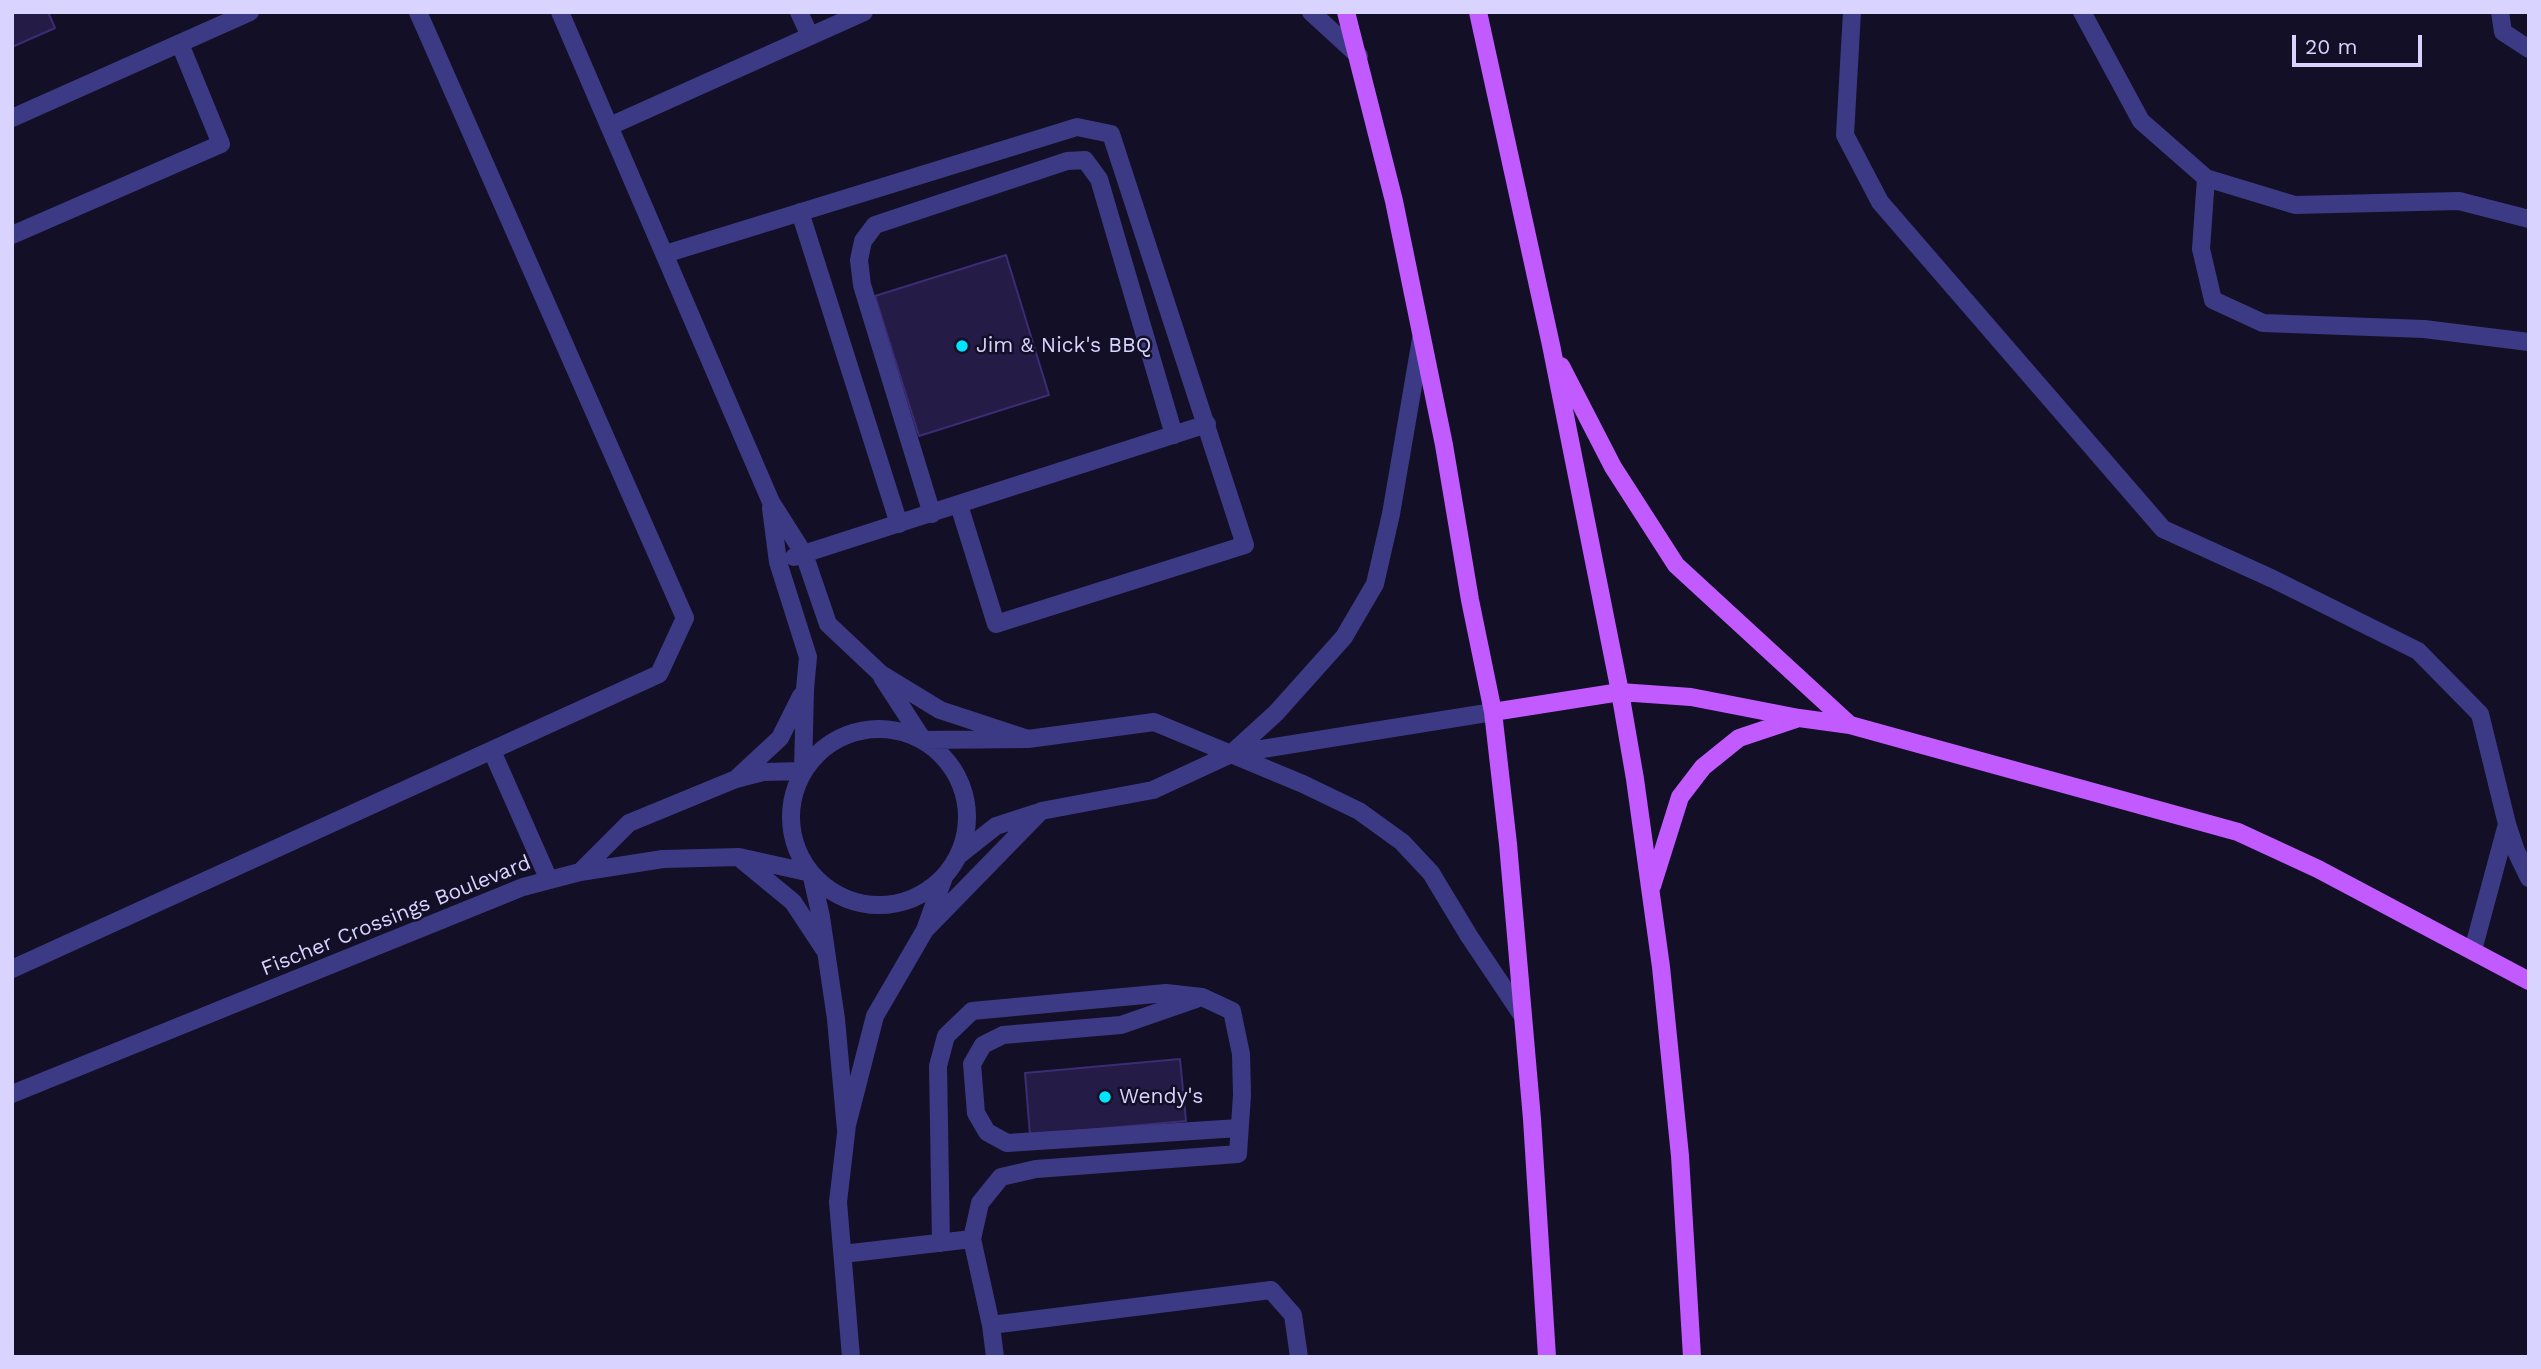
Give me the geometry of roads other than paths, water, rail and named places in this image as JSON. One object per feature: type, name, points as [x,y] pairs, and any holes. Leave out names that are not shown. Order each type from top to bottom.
[{"type":"main road","points":[[1346,12],[1394,201],[1493,712],[1508,844],[1535,1156],[1546,1357]]},
{"type":"main road","points":[[1478,12],[1550,345],[1620,692],[1661,967],[1680,1156],[1692,1357]]},
{"type":"main road","points":[[1550,345],[1613,467],[1676,565],[1850,724]]},
{"type":"main road","points":[[1493,712],[1620,692],[1691,697],[1799,718],[1850,724],[2238,832],[2318,869],[2529,981]]},
{"type":"main road","points":[[1650,893],[1680,797],[1703,767],[1738,738],[1799,718]]},
{"type":"street","points":[[12,118],[250,12]]},
{"type":"street","points":[[12,969],[659,674],[685,618],[418,12]]},
{"type":"street","points":[[560,12],[771,502],[804,554],[828,624],[881,674],[940,710],[1028,739]]},
{"type":"street","points":[[799,12],[810,36]]},
{"type":"street","points":[[610,126],[864,12]]},
{"type":"street","points":[[1311,12],[1359,56]]},
{"type":"street","points":[[1852,12],[1845,135],[1880,202],[2163,529],[2273,579],[2418,651],[2480,714],[2507,824],[2529,878]]},
{"type":"street","points":[[2082,12],[2141,121],[2206,178],[2295,205],[2459,201],[2529,219]]},
{"type":"street","points":[[2500,12],[2503,32],[2529,48]]},
{"type":"street","points":[[12,235],[221,144],[180,44]]},
{"type":"street","points":[[665,254],[1077,127],[1111,134],[1245,545],[996,624],[958,505]]},
{"type":"street","points":[[933,514],[862,285],[859,260],[863,242],[875,225],[1067,161],[1085,160],[1099,179],[1174,435]]},
{"type":"street","points":[[2206,178],[2201,249],[2213,300],[2263,323],[2424,329],[2529,342]]},
{"type":"street","points":[[800,212],[899,524]]},
{"type":"street","points":[[1231,754],[1276,713],[1344,638],[1375,584],[1391,514],[1422,335]]},
{"type":"street","points":[[778,562],[1207,424]]},
{"type":"street","points":[[771,502],[778,562],[808,657],[804,689],[803,771]]},
{"type":"street","points":[[881,674],[923,740]]},
{"type":"street","points":[[736,779],[780,738],[804,689]]},
{"type":"street","points":[[958,856],[996,826],[1041,811],[1153,790],[1231,754],[1493,712]]},
{"type":"street","points":[[923,740],[1028,739],[1154,722],[1303,784],[1359,811],[1402,842],[1431,873],[1522,1015]]},
{"type":"street","points":[[851,1357],[838,1202],[846,1130],[875,1016],[925,930],[944,877],[958,856],[966,831],[966,804],[958,778],[943,756],[923,740],[897,730],[870,728],[843,735],[821,750],[803,771],[793,796],[790,823],[797,850],[811,873],[834,893],[862,904],[891,904],[920,895],[944,877]]},
{"type":"street","points":[[492,751],[549,880]]},
{"type":"street","points":[[580,872],[629,823],[736,779],[764,772],[803,771]]},
{"type":"street","points":[[925,930],[1041,811]]},
{"type":"street","points":[[2473,950],[2507,824]]},
{"type":"street","points":[[739,857],[793,902],[825,951]]},
{"type":"street","name":"Fischer Crossings Boulevard","points":[[12,1094],[523,887],[580,872],[663,859],[739,857],[811,873]]},
{"type":"street","points":[[811,873],[821,917],[836,1019],[846,1130]]},
{"type":"street","points":[[941,1243],[939,1066],[946,1036],[972,1011],[1167,993],[1202,997],[1232,1011],[1241,1054],[1242,1095],[1238,1154],[1036,1169],[1001,1177],[980,1203],[972,1240],[991,1325],[995,1357]]},
{"type":"street","points":[[1202,997],[1121,1025],[1003,1035],[983,1045],[972,1064],[976,1113],[987,1132],[1007,1143],[1240,1128]]},
{"type":"street","points":[[843,1254],[972,1240]]},
{"type":"street","points":[[991,1325],[1271,1290],[1293,1315],[1299,1357]]},
{"type":"place","name":"Jim & Nick's BBQ","points":[[962,346]]},
{"type":"place","name":"Wendy's","points":[[1105,1097]]}]
